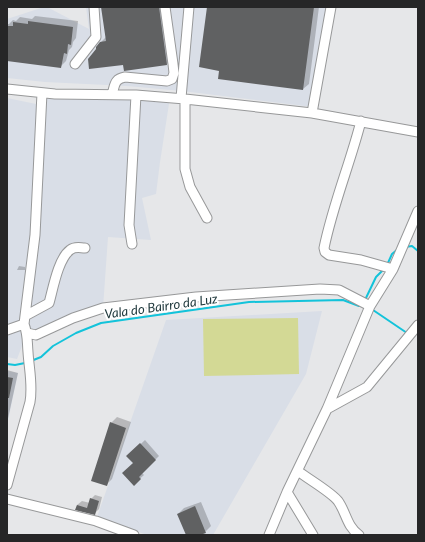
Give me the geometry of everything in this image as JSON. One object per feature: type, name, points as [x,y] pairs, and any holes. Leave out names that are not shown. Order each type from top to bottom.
[{"type":"street","points":[[75,64],[96,37],[94,7]]},
{"type":"street","points":[[112,94],[116,81],[119,78],[172,79],[174,73],[165,7]]},
{"type":"street","points":[[189,7],[183,98],[185,169],[190,187],[207,218]]},
{"type":"street","points":[[312,113],[331,7]]},
{"type":"street","points":[[7,89],[42,93],[136,94],[183,98],[312,113],[418,132]]},
{"type":"street","points":[[7,485],[32,390],[25,324],[35,235],[42,93]]},
{"type":"street","points":[[132,244],[129,225],[136,94]]},
{"type":"street","points":[[361,121],[355,145],[330,221],[324,248],[325,252],[329,255],[361,260],[393,269]]},
{"type":"street","points":[[269,535],[287,492],[327,409],[370,306],[393,269],[418,210]]},
{"type":"street","points":[[7,330],[25,324],[48,303],[62,260],[70,250],[76,247],[85,248]]},
{"type":"street","points":[[25,324],[36,335],[73,318],[103,308],[196,297],[320,289],[339,290],[370,306]]},
{"type":"street","points":[[327,409],[367,387],[418,325]]},
{"type":"street","points":[[298,471],[337,501],[348,523],[354,532],[359,535]]},
{"type":"street","points":[[287,492],[313,535]]},
{"type":"street","points":[[7,499],[96,521],[134,535]]},
{"type":"shaded area","points":[[47,7],[89,29],[86,7],[331,7],[313,107],[182,91],[7,78],[7,19]]},
{"type":"shaded area","points":[[42,93],[170,97],[156,194],[142,198],[151,240],[108,237],[103,308],[50,329],[27,333],[17,359],[7,357],[7,98],[41,105]]},
{"type":"shaded area","points":[[322,311],[306,374],[213,535],[147,535],[97,517],[166,320]]},
{"type":"shaded area","points":[[7,371],[18,373],[7,426]]},
{"type":"green space","points":[[298,318],[299,374],[204,376],[203,319]]},
{"type":"building","points":[[101,7],[159,7],[167,65],[124,71],[123,65],[89,69],[88,59],[100,42],[106,41]]},
{"type":"building","points":[[207,7],[314,7],[303,90],[218,79],[219,71],[199,67]]},
{"type":"building","points":[[28,21],[73,27],[71,45],[68,44],[67,54],[64,53],[61,68],[7,61],[7,26],[13,26],[13,22],[28,24]]},
{"type":"building","points":[[7,377],[13,378],[9,398],[7,398]]},
{"type":"building","points":[[110,422],[126,428],[107,486],[91,481]]},
{"type":"building","points":[[140,443],[156,460],[139,477],[141,479],[134,486],[122,473],[133,463],[126,456]]},
{"type":"building","points":[[90,498],[99,501],[95,515],[75,510],[77,505],[87,508]]},
{"type":"building","points":[[195,506],[206,533],[200,535],[186,535],[177,514]]},
{"type":"waterway","points":[[405,247],[412,246],[418,251]]},
{"type":"waterway","points":[[387,265],[392,254],[398,249]]},
{"type":"waterway","points":[[365,300],[376,277],[383,270]]},
{"type":"waterway","name":"Vala do Bairro da Luz","points":[[31,361],[41,357],[53,346],[76,333],[101,323],[249,302],[343,300],[359,306],[360,305]]},
{"type":"waterway","points":[[371,311],[373,310],[407,333]]},
{"type":"waterway","name":"Vala do Bairro da Luz","points":[[7,364],[15,365],[25,363]]}]
